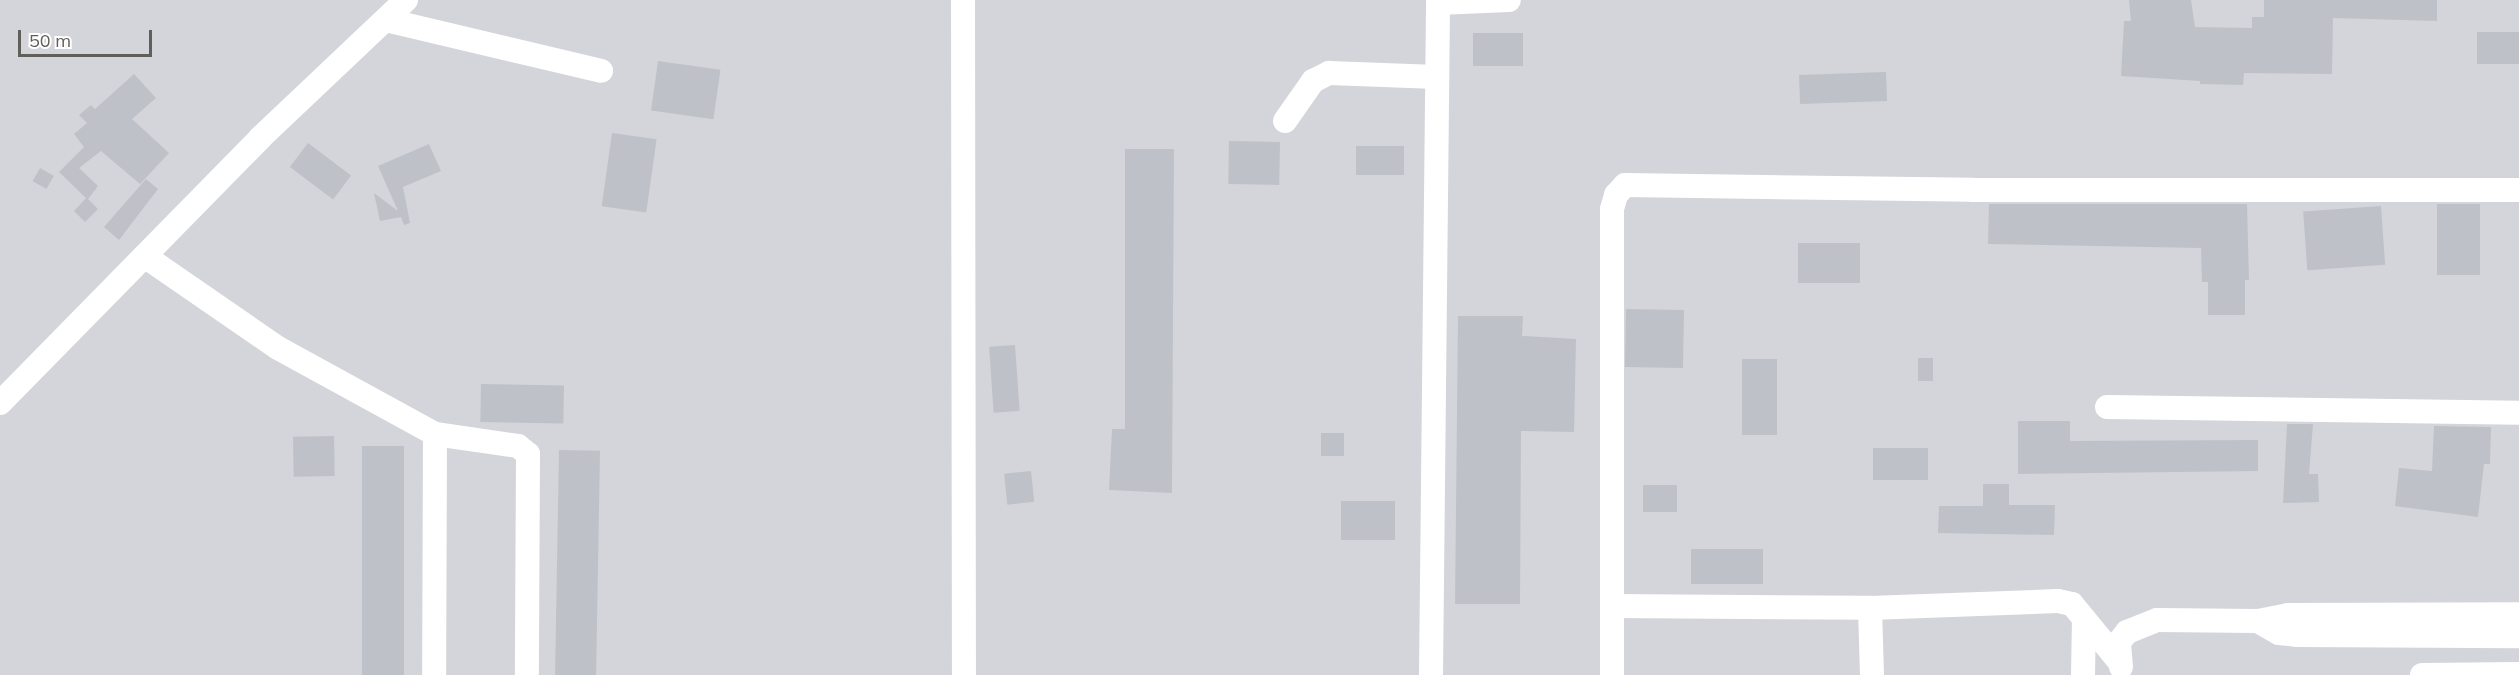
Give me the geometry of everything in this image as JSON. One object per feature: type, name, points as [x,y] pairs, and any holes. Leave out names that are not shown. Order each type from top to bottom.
[{"type":"lane","points":[[0,403],[146,257],[260,138],[406,0]]},
{"type":"lane","points":[[963,0],[964,675]]},
{"type":"lane","points":[[1431,675],[1438,1],[1509,0]]},
{"type":"lane","points":[[386,20],[601,71]]},
{"type":"lane","points":[[1284,122],[1313,81],[1329,73],[1437,77]]},
{"type":"lane","points":[[1612,675],[1612,208],[1616,195],[1625,185],[1973,190],[2519,190]]},
{"type":"lane","points":[[146,257],[278,348],[435,434],[518,446],[528,454],[527,675]]},
{"type":"lane","points":[[2107,407],[2519,413]]},
{"type":"lane","points":[[434,675],[435,434]]},
{"type":"lane","points":[[1613,606],[1870,608],[2058,601],[2072,604],[2121,668]]},
{"type":"lane","points":[[1870,608],[1872,675]]},
{"type":"lane","points":[[2121,668],[2119,642],[2127,632],[2157,620],[2258,621],[2288,615],[2519,614]]},
{"type":"lane","points":[[2084,619],[2084,675]]},
{"type":"lane","points":[[2258,621],[2279,633],[2298,635],[2519,636]]},
{"type":"lane","points":[[2422,675],[2519,674]]},
{"type":"shaded area","points":[[0,0],[2519,0],[2519,675],[0,675]]},
{"type":"building","points":[[2129,0],[2191,0],[2195,27],[2252,28],[2252,17],[2264,17],[2264,0],[2437,0],[2437,21],[2333,18],[2332,74],[2244,73],[2243,85],[2200,84],[2200,81],[2121,76],[2124,21],[2131,21]]},
{"type":"building","points":[[2477,32],[2519,32],[2519,64],[2477,64]]},
{"type":"building","points":[[1473,33],[1523,33],[1523,66],[1473,66]]},
{"type":"building","points":[[658,61],[720,70],[713,119],[651,111]]},
{"type":"building","points":[[1886,72],[1887,101],[1800,104],[1799,75]]},
{"type":"building","points":[[134,74],[156,98],[132,119],[169,153],[140,184],[101,151],[79,168],[98,186],[88,199],[98,209],[85,222],[74,211],[86,198],[59,172],[84,147],[74,134],[87,123],[79,115],[91,105],[95,109]]},
{"type":"building","points":[[612,133],[657,139],[646,213],[602,206]]},
{"type":"building","points":[[1229,141],[1280,142],[1279,185],[1228,184]]},
{"type":"building","points":[[308,143],[351,175],[333,199],[290,167]]},
{"type":"building","points":[[429,144],[441,171],[403,187],[410,223],[404,225],[401,217],[380,221],[374,193],[398,211],[378,166]]},
{"type":"building","points":[[1356,146],[1404,146],[1404,175],[1356,175]]},
{"type":"building","points":[[1125,149],[1174,149],[1172,493],[1109,490],[1112,429],[1125,429]]},
{"type":"building","points":[[40,168],[54,176],[46,189],[33,181]]},
{"type":"building","points":[[146,179],[158,189],[119,240],[104,227]]},
{"type":"building","points":[[1989,204],[2247,204],[2249,280],[2245,280],[2245,315],[2208,315],[2208,282],[2202,282],[2201,248],[1988,244]]},
{"type":"building","points":[[2437,204],[2480,204],[2480,275],[2437,275]]},
{"type":"building","points":[[2381,206],[2385,265],[2307,270],[2303,211]]},
{"type":"building","points":[[1798,243],[1860,243],[1860,283],[1798,283]]},
{"type":"building","points":[[1626,309],[1684,310],[1683,368],[1625,367]]},
{"type":"building","points":[[1458,316],[1523,316],[1522,336],[1576,339],[1574,432],[1521,431],[1520,604],[1455,604]]},
{"type":"building","points":[[1015,345],[1020,411],[994,413],[989,347]]},
{"type":"building","points":[[1918,358],[1933,358],[1933,381],[1918,381]]},
{"type":"building","points":[[1742,359],[1777,359],[1777,435],[1742,435]]},
{"type":"building","points":[[481,384],[564,385],[563,423],[480,422]]},
{"type":"building","points":[[2018,421],[2070,421],[2070,441],[2258,440],[2258,471],[2018,474]]},
{"type":"building","points":[[2287,424],[2313,424],[2309,474],[2318,474],[2319,502],[2283,503]]},
{"type":"building","points":[[2434,426],[2491,427],[2490,464],[2484,464],[2478,517],[2395,506],[2399,468],[2432,471]]},
{"type":"building","points":[[1321,433],[1344,433],[1344,456],[1321,456]]},
{"type":"building","points":[[334,436],[335,476],[294,477],[293,437]]},
{"type":"building","points":[[362,446],[404,446],[404,675],[362,675]]},
{"type":"building","points":[[1873,448],[1928,448],[1928,480],[1873,480]]},
{"type":"building","points":[[559,450],[600,451],[596,675],[555,675]]},
{"type":"building","points":[[1031,471],[1034,502],[1007,505],[1004,474]]},
{"type":"building","points":[[1983,484],[2009,484],[2009,505],[2055,505],[2054,535],[1938,533],[1939,506],[1983,506]]},
{"type":"building","points":[[1643,485],[1677,485],[1677,512],[1643,512]]},
{"type":"building","points":[[1341,501],[1395,501],[1395,540],[1341,540]]},
{"type":"building","points":[[1691,549],[1763,549],[1763,584],[1691,584]]}]
